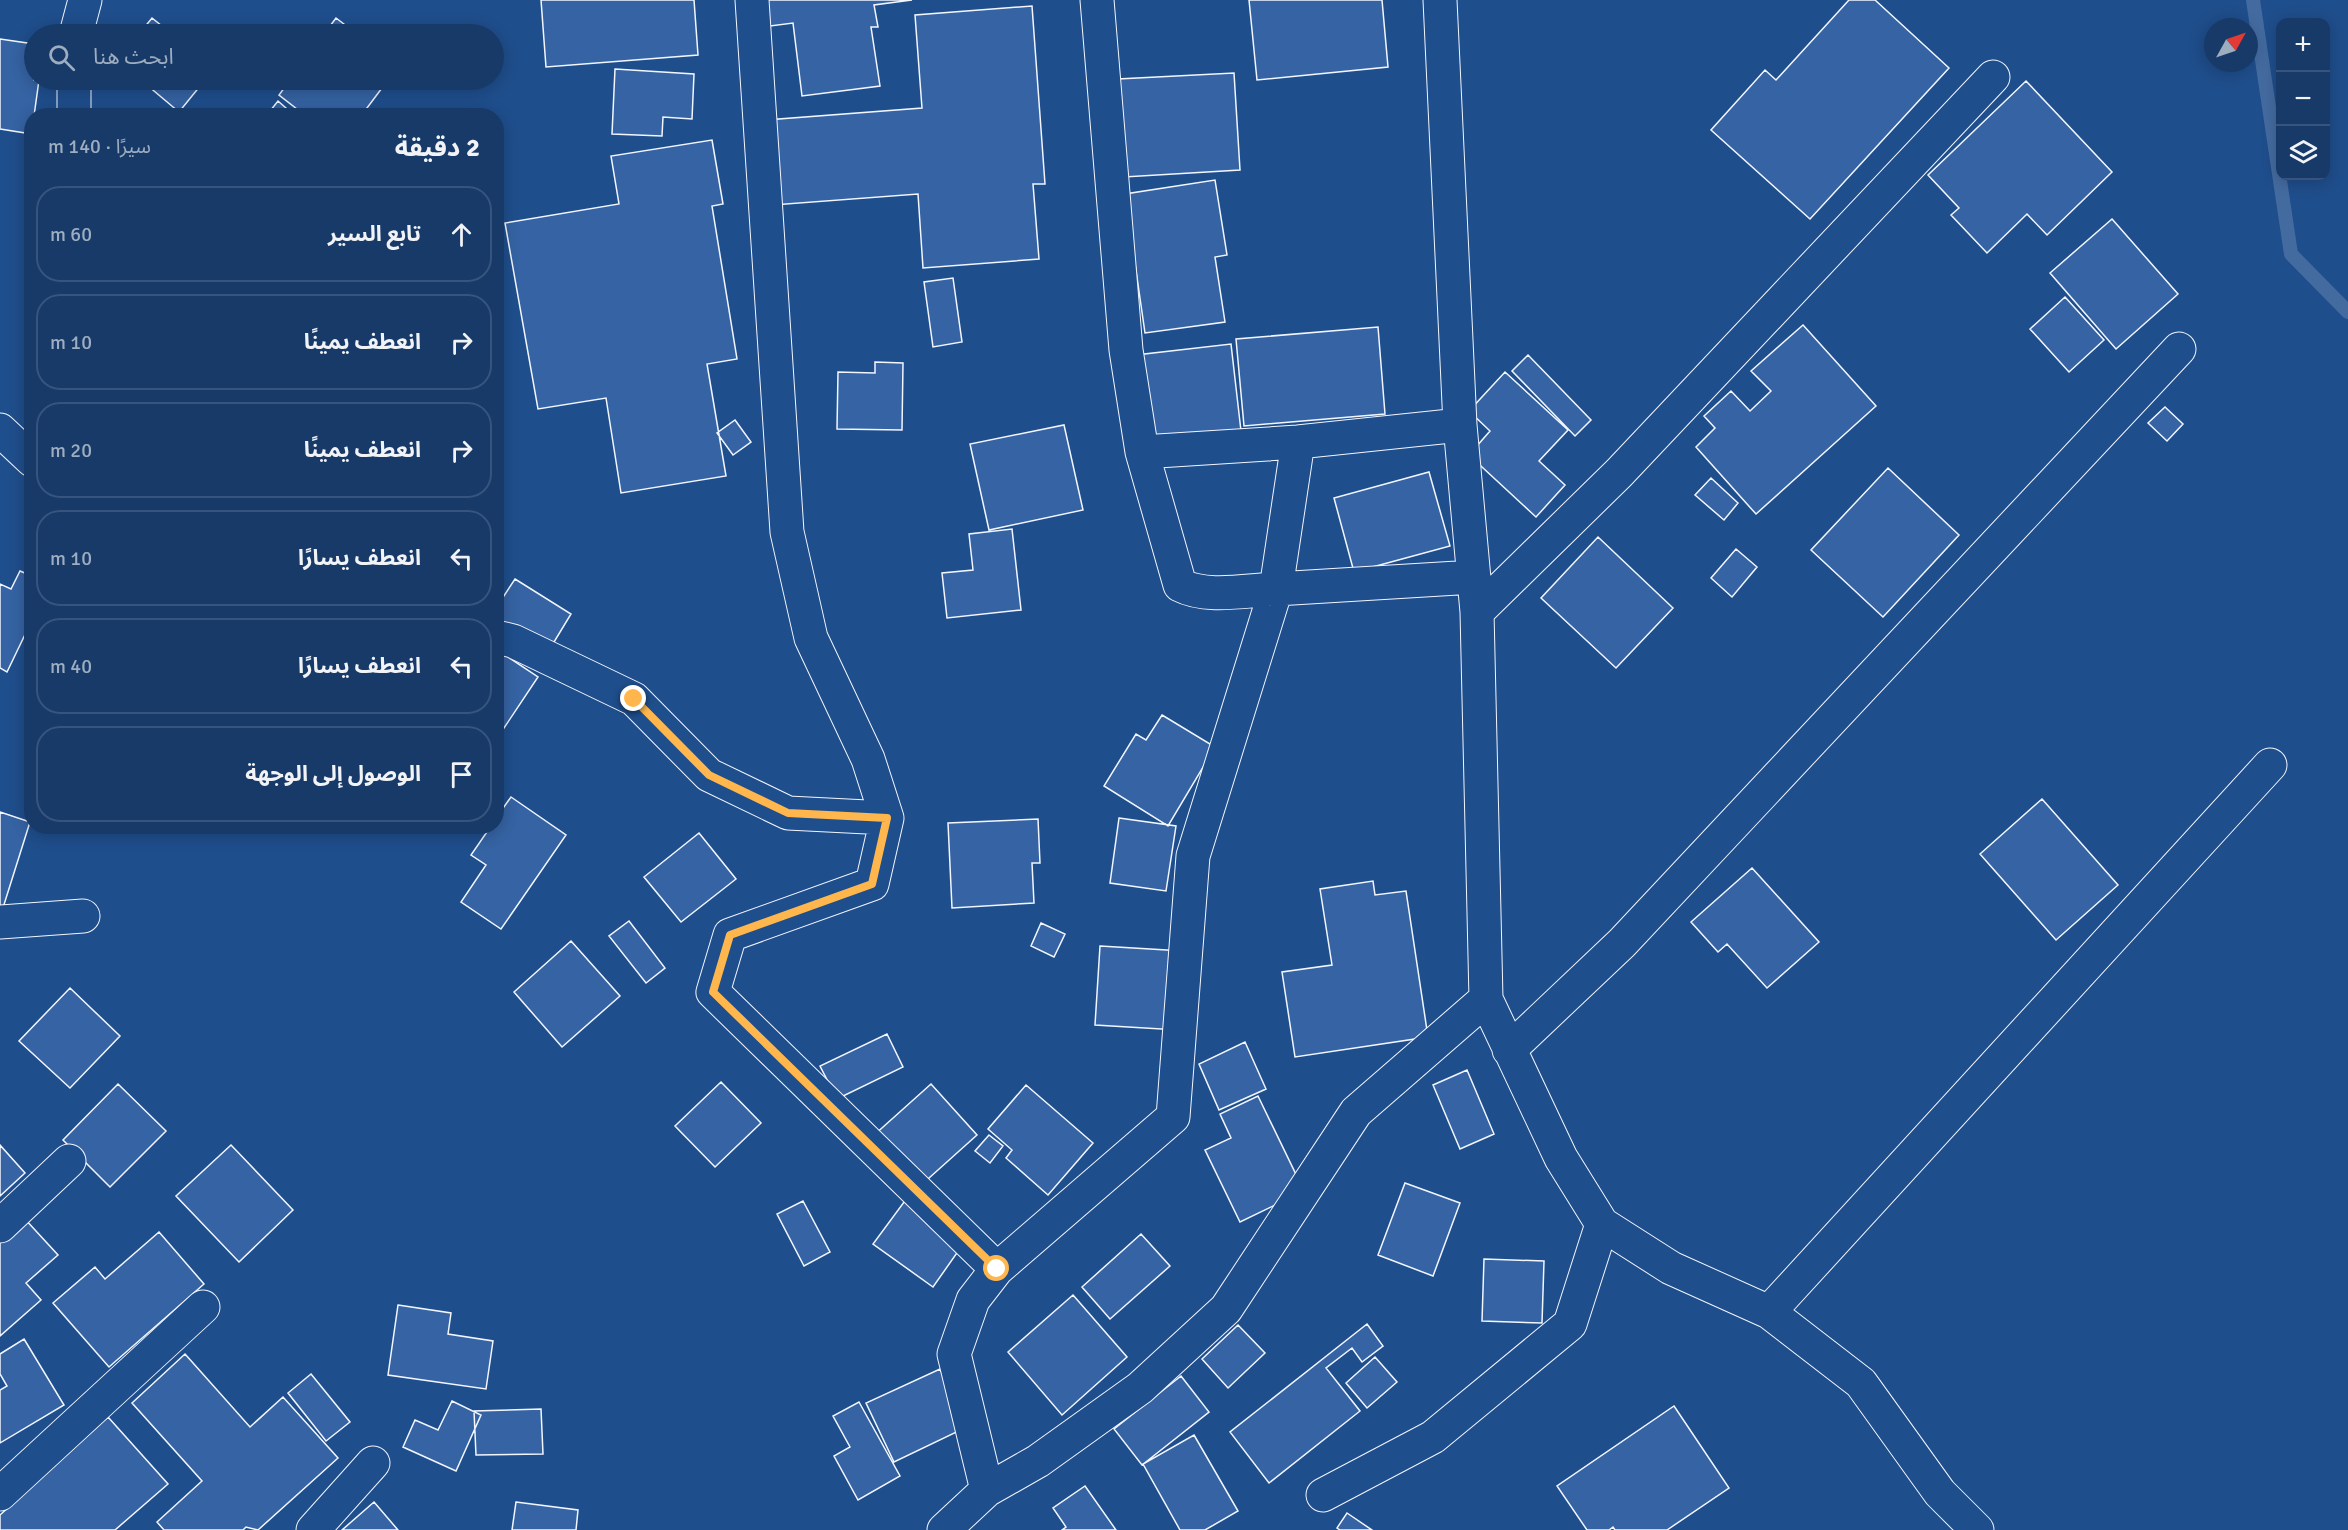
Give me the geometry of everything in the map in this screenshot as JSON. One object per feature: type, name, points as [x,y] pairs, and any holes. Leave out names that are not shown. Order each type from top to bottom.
[{"type":"street","points":[[79,24],[85,0]]},
{"type":"street","points":[[752,0],[787,532],[810,638],[868,759],[887,818],[872,884],[730,935],[713,992],[997,1269]]},
{"type":"street","points":[[1097,0],[1126,350],[1142,452],[1180,585],[1191,591],[1204,592],[1474,577]]},
{"type":"street","points":[[1440,0],[1460,425],[1477,612],[1486,999],[1561,1158],[1602,1224],[1671,1268],[1769,1312],[1861,1383],[1940,1493],[1977,1530]]},
{"type":"street","points":[[1477,612],[1619,473],[1993,77]]},
{"type":"street","points":[[74,90],[74,108]]},
{"type":"street","points":[[1509,1050],[1622,943],[2179,350]]},
{"type":"street","points":[[1142,452],[1298,442],[1460,425]]},
{"type":"street","points":[[0,430],[24,452]]},
{"type":"street","points":[[987,1490],[954,1354],[973,1300],[997,1269],[1173,1117],[1193,856],[1276,589],[1298,442]]},
{"type":"street","points":[[504,638],[513,640],[634,699],[709,775],[788,813],[887,818]]},
{"type":"street","points":[[1769,1312],[2270,765]]},
{"type":"street","points":[[0,922],[83,916]]},
{"type":"street","points":[[944,1530],[987,1490],[1038,1461],[1140,1388],[1226,1309],[1356,1112],[1486,999]]},
{"type":"street","points":[[0,1226],[69,1161]]},
{"type":"street","points":[[1323,1495],[1433,1437],[1570,1324],[1602,1224]]},
{"type":"street","points":[[0,1494],[203,1307]]},
{"type":"street","points":[[313,1530],[373,1463]]},
{"type":"building","points":[[541,0],[694,0],[698,55],[546,67]]},
{"type":"building","points":[[758,0],[912,0],[874,5],[878,27],[871,27],[880,86],[802,96],[793,23],[762,27]]},
{"type":"building","points":[[1249,0],[1382,0],[1388,67],[1257,80]]},
{"type":"building","points":[[1849,0],[1875,0],[1949,68],[1810,219],[1711,130],[1765,70],[1776,80]]},
{"type":"building","points":[[1032,6],[1045,184],[1033,184],[1039,259],[923,268],[918,194],[773,205],[766,120],[922,108],[915,15]]},
{"type":"building","points":[[152,18],[160,24],[147,24]]},
{"type":"building","points":[[336,18],[344,24],[332,24]]},
{"type":"building","points":[[0,39],[24,43],[24,90],[38,90],[35,108],[24,108],[24,133],[0,129]]},
{"type":"building","points":[[615,69],[694,74],[692,119],[663,117],[662,136],[612,134]]},
{"type":"building","points":[[1234,73],[1240,170],[1124,177],[1118,79]]},
{"type":"building","points":[[2026,81],[2112,172],[2047,235],[2027,214],[1987,253],[1951,215],[1959,208],[1928,175]]},
{"type":"building","points":[[153,90],[197,90],[182,108],[174,108]]},
{"type":"building","points":[[283,90],[380,90],[367,108],[296,108],[279,95]]},
{"type":"building","points":[[278,101],[286,108],[272,108]]},
{"type":"building","points":[[712,140],[723,204],[712,206],[737,359],[707,364],[726,476],[621,493],[606,398],[538,409],[505,223],[619,204],[611,156]]},
{"type":"building","points":[[1215,180],[1227,255],[1215,257],[1225,322],[1145,333],[1125,194]]},
{"type":"building","points":[[2112,219],[2178,294],[2116,349],[2050,273]]},
{"type":"building","points":[[953,278],[962,342],[933,347],[924,282]]},
{"type":"building","points":[[2065,297],[2104,340],[2069,372],[2030,329]]},
{"type":"building","points":[[1803,325],[1876,406],[1756,514],[1696,447],[1715,428],[1704,416],[1731,391],[1750,411],[1771,391],[1751,371]]},
{"type":"building","points":[[1378,327],[1385,414],[1244,426],[1236,339]]},
{"type":"building","points":[[1231,344],[1241,431],[1146,442],[1136,355]]},
{"type":"building","points":[[1528,355],[1591,420],[1575,436],[1512,371]]},
{"type":"building","points":[[875,362],[903,363],[902,430],[837,429],[838,372],[875,373]]},
{"type":"building","points":[[1505,372],[1568,430],[1539,461],[1565,485],[1536,517],[1469,455],[1490,431],[1469,411]]},
{"type":"building","points":[[2165,407],[2183,424],[2167,441],[2148,423]]},
{"type":"building","points":[[735,420],[751,442],[733,455],[717,433]]},
{"type":"building","points":[[1064,425],[1083,510],[989,530],[970,444]]},
{"type":"building","points":[[1888,468],[1959,535],[1883,617],[1811,550]]},
{"type":"building","points":[[1429,472],[1450,546],[1354,572],[1334,498]]},
{"type":"building","points":[[1711,478],[1738,503],[1724,520],[1695,495]]},
{"type":"building","points":[[1012,529],[1021,610],[947,618],[942,573],[973,570],[969,534]]},
{"type":"building","points":[[1598,537],[1673,608],[1616,668],[1541,598]]},
{"type":"building","points":[[1736,549],[1757,567],[1732,597],[1711,578]]},
{"type":"building","points":[[20,571],[24,573],[24,637],[7,672],[0,668],[0,584],[11,589]]},
{"type":"building","points":[[515,579],[571,614],[548,652],[504,625],[504,596]]},
{"type":"building","points":[[504,654],[538,677],[504,728]]},
{"type":"building","points":[[1162,715],[1215,747],[1168,826],[1104,786],[1136,734],[1146,740]]},
{"type":"building","points":[[511,797],[566,835],[501,929],[461,902],[486,865],[471,855],[485,834],[504,834],[504,807]]},
{"type":"building","points":[[2042,799],[2118,885],[2056,940],[1980,854]]},
{"type":"building","points":[[0,812],[24,820],[24,834],[26,834],[2,911],[0,910]]},
{"type":"building","points":[[1119,818],[1176,826],[1166,891],[1110,883]]},
{"type":"building","points":[[1038,819],[1040,863],[1032,863],[1034,903],[952,908],[948,823]]},
{"type":"building","points":[[699,833],[736,879],[681,922],[644,877]]},
{"type":"building","points":[[1752,868],[1819,942],[1767,988],[1727,944],[1718,952],[1691,922]]},
{"type":"building","points":[[1373,881],[1375,895],[1406,891],[1428,1037],[1295,1057],[1282,972],[1332,965],[1320,889]]},
{"type":"building","points":[[629,921],[665,968],[646,983],[609,936]]},
{"type":"building","points":[[1041,923],[1065,934],[1054,957],[1031,946]]},
{"type":"building","points":[[571,941],[620,996],[562,1047],[514,992]]},
{"type":"building","points":[[1100,946],[1183,951],[1178,1030],[1095,1025]]},
{"type":"building","points":[[70,988],[120,1036],[70,1088],[19,1041]]},
{"type":"building","points":[[887,1034],[903,1067],[837,1099],[820,1066]]},
{"type":"building","points":[[1245,1042],[1266,1089],[1219,1110],[1199,1064]]},
{"type":"building","points":[[1467,1070],[1494,1134],[1460,1149],[1433,1085]]},
{"type":"building","points":[[721,1082],[761,1123],[715,1167],[675,1126]]},
{"type":"building","points":[[118,1084],[166,1131],[110,1187],[63,1140]]},
{"type":"building","points":[[931,1084],[977,1135],[919,1187],[873,1136]]},
{"type":"building","points":[[1026,1085],[1093,1143],[1048,1195],[1006,1158],[1012,1150],[988,1129]]},
{"type":"building","points":[[1258,1096],[1304,1191],[1240,1222],[1205,1150],[1231,1138],[1220,1114]]},
{"type":"building","points":[[989,1135],[1003,1146],[990,1163],[975,1151]]},
{"type":"building","points":[[0,1145],[25,1173],[0,1196]]},
{"type":"building","points":[[231,1145],[293,1210],[239,1262],[176,1196]]},
{"type":"building","points":[[1405,1183],[1460,1203],[1433,1276],[1378,1255]]},
{"type":"building","points":[[907,1198],[966,1240],[933,1287],[873,1244]]},
{"type":"building","points":[[803,1201],[830,1252],[804,1266],[777,1214]]},
{"type":"building","points":[[24,1218],[58,1255],[26,1283],[41,1300],[0,1336],[0,1239]]},
{"type":"building","points":[[159,1232],[204,1284],[109,1367],[53,1303],[95,1267],[105,1279]]},
{"type":"building","points":[[1141,1234],[1170,1266],[1110,1319],[1082,1287]]},
{"type":"building","points":[[1484,1259],[1544,1261],[1542,1323],[1482,1321]]},
{"type":"building","points":[[1073,1295],[1127,1357],[1062,1415],[1008,1352]]},
{"type":"building","points":[[398,1305],[451,1313],[448,1334],[493,1341],[486,1389],[388,1375]]},
{"type":"building","points":[[1367,1324],[1383,1346],[1362,1362],[1352,1348],[1326,1368],[1360,1411],[1269,1483],[1230,1432]]},
{"type":"building","points":[[1238,1325],[1265,1353],[1228,1388],[1202,1359]]},
{"type":"building","points":[[24,1339],[64,1405],[0,1443],[0,1390],[7,1386],[0,1374],[0,1354]]},
{"type":"building","points":[[185,1354],[250,1427],[283,1397],[338,1458],[258,1530],[246,1527],[243,1530],[164,1530],[157,1522],[202,1481],[132,1403]]},
{"type":"building","points":[[1375,1357],[1397,1382],[1367,1408],[1346,1383]]},
{"type":"building","points":[[940,1369],[967,1427],[894,1462],[866,1403]]},
{"type":"building","points":[[311,1374],[350,1422],[326,1441],[288,1393]]},
{"type":"building","points":[[1181,1376],[1209,1412],[1142,1465],[1114,1429]]},
{"type":"building","points":[[452,1401],[481,1415],[456,1471],[403,1447],[415,1420],[438,1430]]},
{"type":"building","points":[[859,1402],[900,1476],[858,1500],[834,1456],[850,1447],[833,1416]]},
{"type":"building","points":[[1674,1406],[1729,1488],[1667,1530],[1615,1530],[1613,1527],[1609,1530],[1587,1530],[1557,1486]]},
{"type":"building","points":[[541,1409],[543,1454],[476,1455],[474,1411]]},
{"type":"building","points":[[108,1417],[168,1484],[115,1530],[0,1530],[0,1515]]},
{"type":"building","points":[[1194,1435],[1238,1511],[1205,1530],[1180,1530],[1143,1464]]},
{"type":"building","points":[[1085,1486],[1116,1530],[1062,1530],[1066,1527],[1053,1508]]},
{"type":"building","points":[[374,1502],[398,1530],[342,1530]]},
{"type":"building","points":[[516,1502],[578,1510],[576,1530],[512,1530]]},
{"type":"building","points":[[1347,1513],[1372,1530],[1340,1530],[1337,1528]]},
{"type":"waterway","points":[[2253,0],[2291,254],[2348,312]]},
{"type":"route","points":[[634,699],[709,775],[788,813],[887,818],[872,884],[730,935],[713,992],[997,1269]]}]
